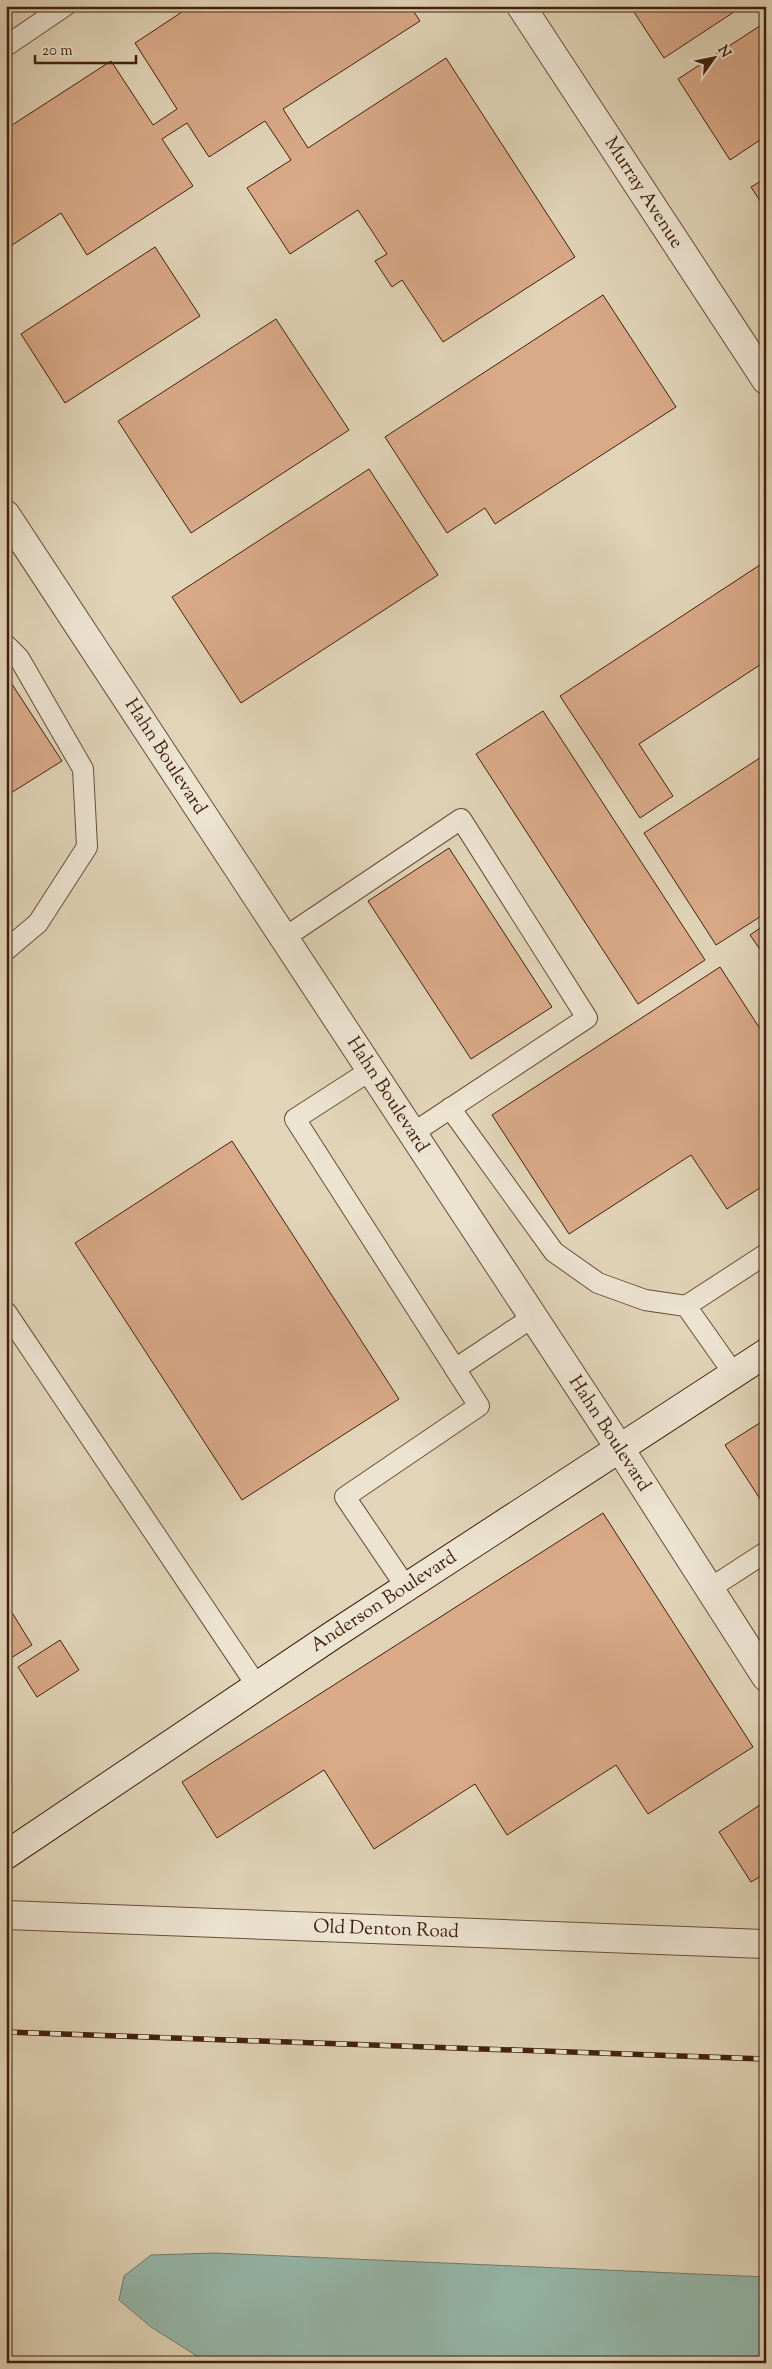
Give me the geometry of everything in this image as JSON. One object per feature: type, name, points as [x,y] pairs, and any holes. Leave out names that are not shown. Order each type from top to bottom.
[{"type":"street","name":"Murray Avenue","points":[[521,6],[766,380]]},
{"type":"street","name":"Hahn Boulevard","points":[[6,515],[620,1449],[766,1677]]},
{"type":"street","name":"Anderson Boulevard","points":[[6,1854],[406,1587],[766,1354]]},
{"type":"street","name":"Old Denton Road","points":[[6,1915],[766,1944]]},
{"type":"lane","points":[[6,46],[65,6]]},
{"type":"lane","points":[[6,645],[19,658],[83,769],[87,848],[38,923],[6,950]]},
{"type":"lane","points":[[284,938],[461,819],[587,1018],[413,1133]]},
{"type":"lane","points":[[371,1070],[295,1119],[479,1406],[345,1497],[406,1587]]},
{"type":"lane","points":[[450,1108],[554,1252],[598,1283],[645,1300],[686,1306],[766,1254]]},
{"type":"lane","points":[[686,1306],[734,1374]]},
{"type":"lane","points":[[6,1312],[257,1686]]},
{"type":"lane","points":[[455,1369],[533,1317]]},
{"type":"lane","points":[[709,1589],[766,1552]]},
{"type":"shaded area","points":[[215,2253],[766,2277],[766,2363],[208,2363],[151,2327],[119,2300],[124,2276],[151,2255]]},
{"type":"building","points":[[187,6],[410,6],[420,21],[283,109],[308,148],[446,58],[575,257],[443,342],[402,280],[392,287],[375,261],[387,254],[358,210],[290,254],[247,188],[291,160],[265,121],[209,157],[187,123],[162,139],[193,186],[87,255],[61,213],[6,249],[6,129],[111,61],[153,125],[177,109],[135,43],[188,8]]},
{"type":"building","points":[[630,6],[743,6],[664,58]]},
{"type":"building","points":[[766,22],[766,136],[730,160],[678,79]]},
{"type":"building","points":[[766,178],[766,210],[751,187]]},
{"type":"building","points":[[155,247],[200,316],[65,403],[21,334]]},
{"type":"building","points":[[603,295],[676,407],[495,524],[485,508],[447,533],[385,437]]},
{"type":"building","points":[[276,319],[349,430],[191,533],[118,421]]},
{"type":"building","points":[[369,469],[438,575],[241,703],[172,597]]},
{"type":"building","points":[[766,561],[766,661],[639,744],[673,796],[640,818],[560,696]]},
{"type":"building","points":[[6,675],[62,761],[6,796]]},
{"type":"building","points":[[543,711],[705,960],[638,1004],[476,754]]},
{"type":"building","points":[[766,754],[766,913],[716,945],[644,833]]},
{"type":"building","points":[[449,848],[552,1007],[471,1059],[368,901]]},
{"type":"building","points":[[766,924],[766,958],[750,935]]},
{"type":"building","points":[[720,967],[766,1038],[766,1184],[727,1209],[691,1155],[569,1234],[492,1115]]},
{"type":"building","points":[[232,1141],[399,1399],[242,1500],[75,1243]]},
{"type":"building","points":[[766,1419],[766,1500],[762,1502],[725,1445]]},
{"type":"building","points":[[603,1513],[753,1747],[648,1814],[616,1765],[507,1835],[475,1784],[374,1849],[324,1770],[217,1838],[182,1782]]},
{"type":"building","points":[[11,1611],[32,1645],[6,1661],[6,1614]]},
{"type":"building","points":[[60,1640],[79,1670],[37,1697],[18,1667]]},
{"type":"building","points":[[766,1801],[766,1873],[751,1882],[719,1832]]},
{"type":"railway","points":[[6,2032],[766,2059]]}]
